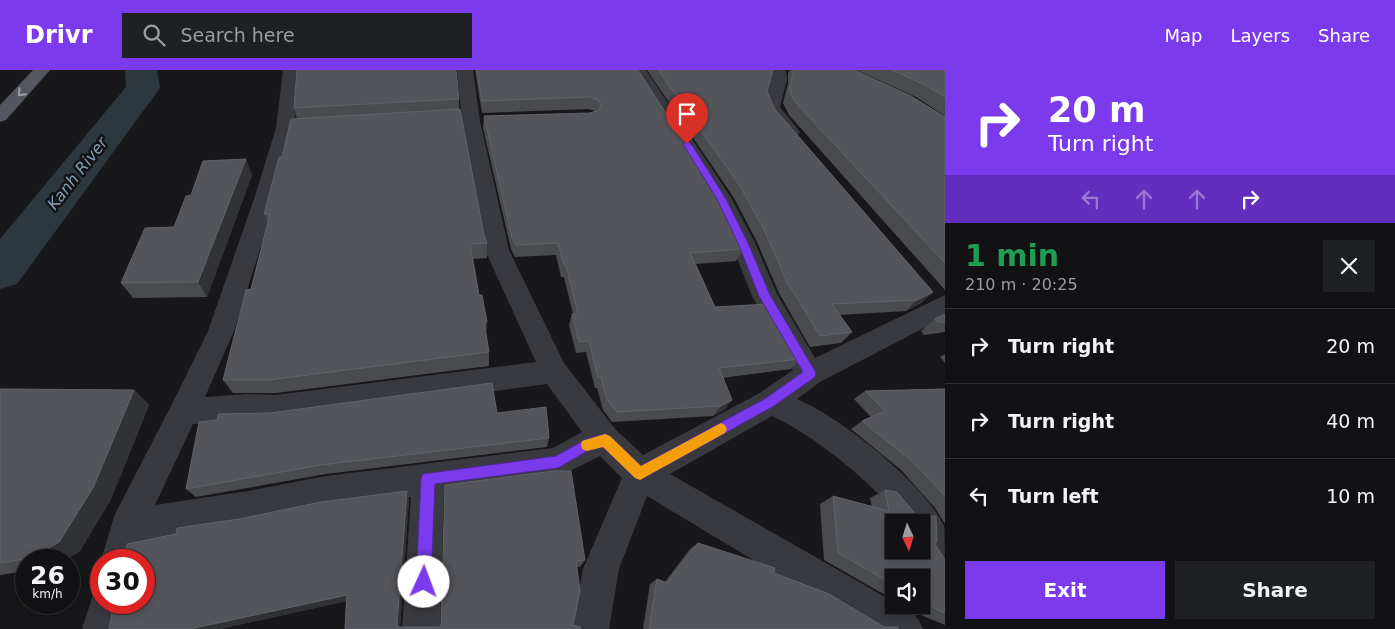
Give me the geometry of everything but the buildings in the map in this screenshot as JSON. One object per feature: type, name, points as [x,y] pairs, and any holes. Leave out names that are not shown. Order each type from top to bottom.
[{"type":"main road","points":[[0,116],[42,70]]},
{"type":"street","points":[[122,549],[127,526],[221,331],[265,199],[294,127],[289,101],[291,70]]},
{"type":"street","points":[[465,70],[472,119],[497,250],[554,371],[605,440],[640,474],[904,629]]},
{"type":"street","points":[[638,70],[721,199],[743,243],[765,296],[810,374]]},
{"type":"street","points":[[778,70],[778,87],[772,98],[771,107],[802,146]]},
{"type":"street","points":[[590,629],[600,569],[640,474],[770,402],[810,374],[938,301]]},
{"type":"street","points":[[184,411],[248,407],[276,408],[554,371]]},
{"type":"street","points":[[770,402],[799,414],[865,460],[909,504],[945,558]]},
{"type":"street","points":[[127,526],[248,508],[326,492],[558,462],[586,445],[605,440]]},
{"type":"street","points":[[421,629],[428,478]]},
{"type":"street","points":[[102,629],[105,614]]},
{"type":"waterway","name":"Kanh River","points":[[0,272],[143,88],[141,70]]},
{"type":"slow traffic","points":[[587,445],[605,440],[640,474],[721,429]]},
{"type":"route","points":[[424,582],[428,478],[558,462],[586,445],[605,440],[640,474],[770,402],[810,374],[765,296],[743,243],[721,199],[687,144]]}]
